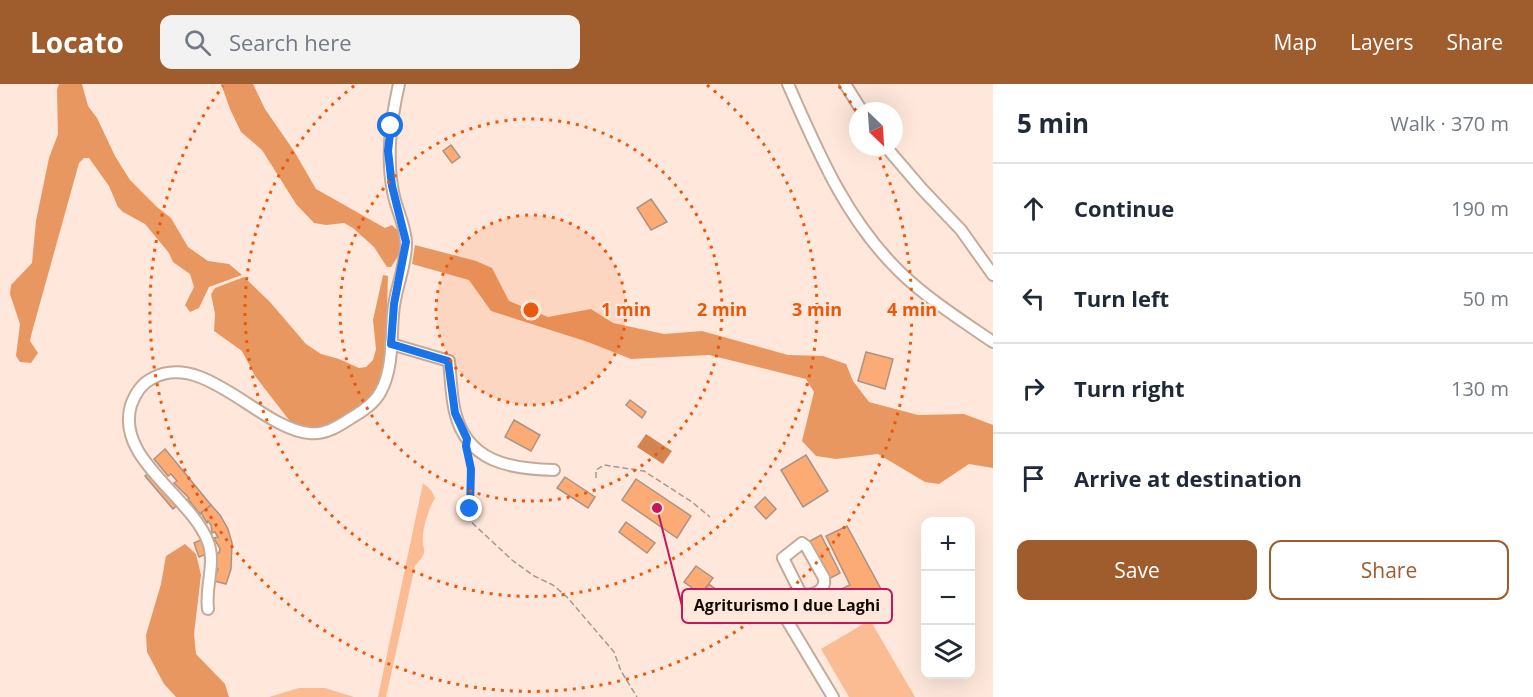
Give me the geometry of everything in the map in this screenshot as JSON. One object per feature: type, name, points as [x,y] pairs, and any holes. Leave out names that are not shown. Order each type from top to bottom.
[{"type":"street","points":[[208,609],[207,595],[211,557],[209,543],[196,519],[147,464],[135,446],[130,431],[131,406],[138,391],[150,379],[175,373],[189,374],[221,387],[285,425],[306,433],[319,433],[332,429],[375,401],[386,376],[394,304],[406,247],[405,234],[392,186],[388,151],[399,84]]},
{"type":"street","points":[[788,84],[831,180],[872,241],[900,272],[922,291],[993,342]]},
{"type":"street","points":[[845,84],[856,102]]},
{"type":"street","points":[[894,156],[961,230],[993,275]]},
{"type":"street","points":[[391,344],[448,361],[455,413],[467,439],[483,456],[512,466],[554,470]]},
{"type":"street","points":[[802,543],[806,546],[825,583],[822,589],[812,595],[800,592],[783,558],[802,543]]},
{"type":"street","points":[[800,592],[782,606],[833,697]]},
{"type":"path","points":[[467,439],[466,446],[471,469],[468,519],[512,560],[534,576],[553,585],[567,597],[614,652],[626,680],[637,697]]},
{"type":"path","points":[[596,478],[596,470],[604,465],[644,471],[692,502],[710,517]]},
{"type":"shaded area","points":[[59,84],[82,84],[88,106],[97,118],[115,156],[130,180],[171,218],[188,247],[208,261],[229,264],[242,275],[209,287],[199,308],[190,312],[185,305],[194,287],[190,274],[173,262],[169,253],[145,224],[118,207],[109,186],[89,158],[84,158],[79,163],[32,332],[30,341],[38,353],[31,363],[20,362],[16,356],[20,324],[10,294],[11,285],[32,263],[36,221],[49,158],[58,134],[57,90]]},
{"type":"shaded area","points":[[221,84],[253,84],[265,109],[294,151],[316,189],[385,228],[392,225],[402,235],[399,255],[391,267],[387,267],[374,247],[353,228],[344,223],[326,225],[314,223],[296,204],[262,150],[241,132]]},
{"type":"shaded area","points":[[415,245],[476,261],[492,268],[509,301],[548,317],[591,309],[613,323],[664,334],[702,331],[788,355],[823,356],[846,364],[853,381],[869,402],[918,415],[964,414],[993,425],[993,468],[969,464],[939,484],[925,482],[878,454],[836,459],[816,456],[802,441],[814,392],[806,379],[709,355],[631,359],[588,342],[491,311],[469,280],[412,264]]},
{"type":"shaded area","points":[[383,275],[388,276],[386,342],[384,360],[375,391],[355,412],[308,430],[289,420],[255,376],[242,351],[214,331],[215,314],[211,294],[215,288],[244,277],[270,302],[306,344],[321,354],[359,368],[366,367],[373,360],[376,349],[373,320]]},
{"type":"shaded area","points":[[646,434],[672,451],[663,464],[637,447]]},
{"type":"shaded area","points":[[423,483],[431,490],[435,498],[424,526],[424,553],[415,566],[386,697],[378,697]]},
{"type":"shaded area","points":[[185,544],[196,554],[201,575],[194,634],[196,654],[225,684],[229,697],[176,697],[164,684],[147,652],[146,635],[161,584],[166,556]]},
{"type":"shaded area","points":[[870,620],[915,697],[849,697],[821,649]]},
{"type":"shaded area","points":[[299,688],[325,688],[354,697],[269,697]]},
{"type":"building","points":[[451,145],[460,157],[452,163],[443,151]]},
{"type":"building","points":[[651,199],[667,222],[651,230],[637,208]]},
{"type":"building","points":[[866,352],[893,359],[885,389],[858,381]]},
{"type":"building","points":[[630,400],[646,412],[642,418],[626,405]]},
{"type":"building","points":[[514,420],[540,435],[531,451],[505,437]]},
{"type":"building","points":[[165,449],[211,505],[200,514],[189,498],[174,483],[177,481],[171,474],[168,476],[154,459]]},
{"type":"building","points":[[806,455],[828,491],[803,507],[781,470]]},
{"type":"building","points":[[151,470],[179,504],[173,509],[145,476]]},
{"type":"building","points":[[565,477],[595,497],[588,508],[557,488]]},
{"type":"building","points":[[636,479],[691,516],[677,538],[622,500]]},
{"type":"building","points":[[765,497],[776,509],[766,519],[755,507]]},
{"type":"building","points":[[211,505],[228,529],[232,543],[231,569],[226,584],[214,581],[212,573],[216,575],[218,569],[216,553],[219,553],[220,549],[214,538],[218,537],[215,532],[212,533],[211,525],[201,513]]},
{"type":"building","points":[[626,522],[655,543],[647,553],[619,532]]},
{"type":"building","points":[[847,526],[882,591],[851,608],[841,589],[850,585],[826,536]]},
{"type":"building","points":[[821,535],[840,573],[829,579],[810,541]]},
{"type":"building","points":[[201,540],[206,554],[199,557],[194,543]]},
{"type":"building","points":[[696,566],[713,578],[701,594],[684,582]]},
{"type":"building","points":[[709,584],[718,591],[711,601],[701,594]]},
{"type":"place","name":"Agriturismo I due Laghi","points":[[657,508]]},
{"type":"route","points":[[391,126],[389,166],[394,200],[406,242],[394,304],[391,344],[448,361],[455,413],[467,439],[466,446],[471,469],[470,509]]}]
